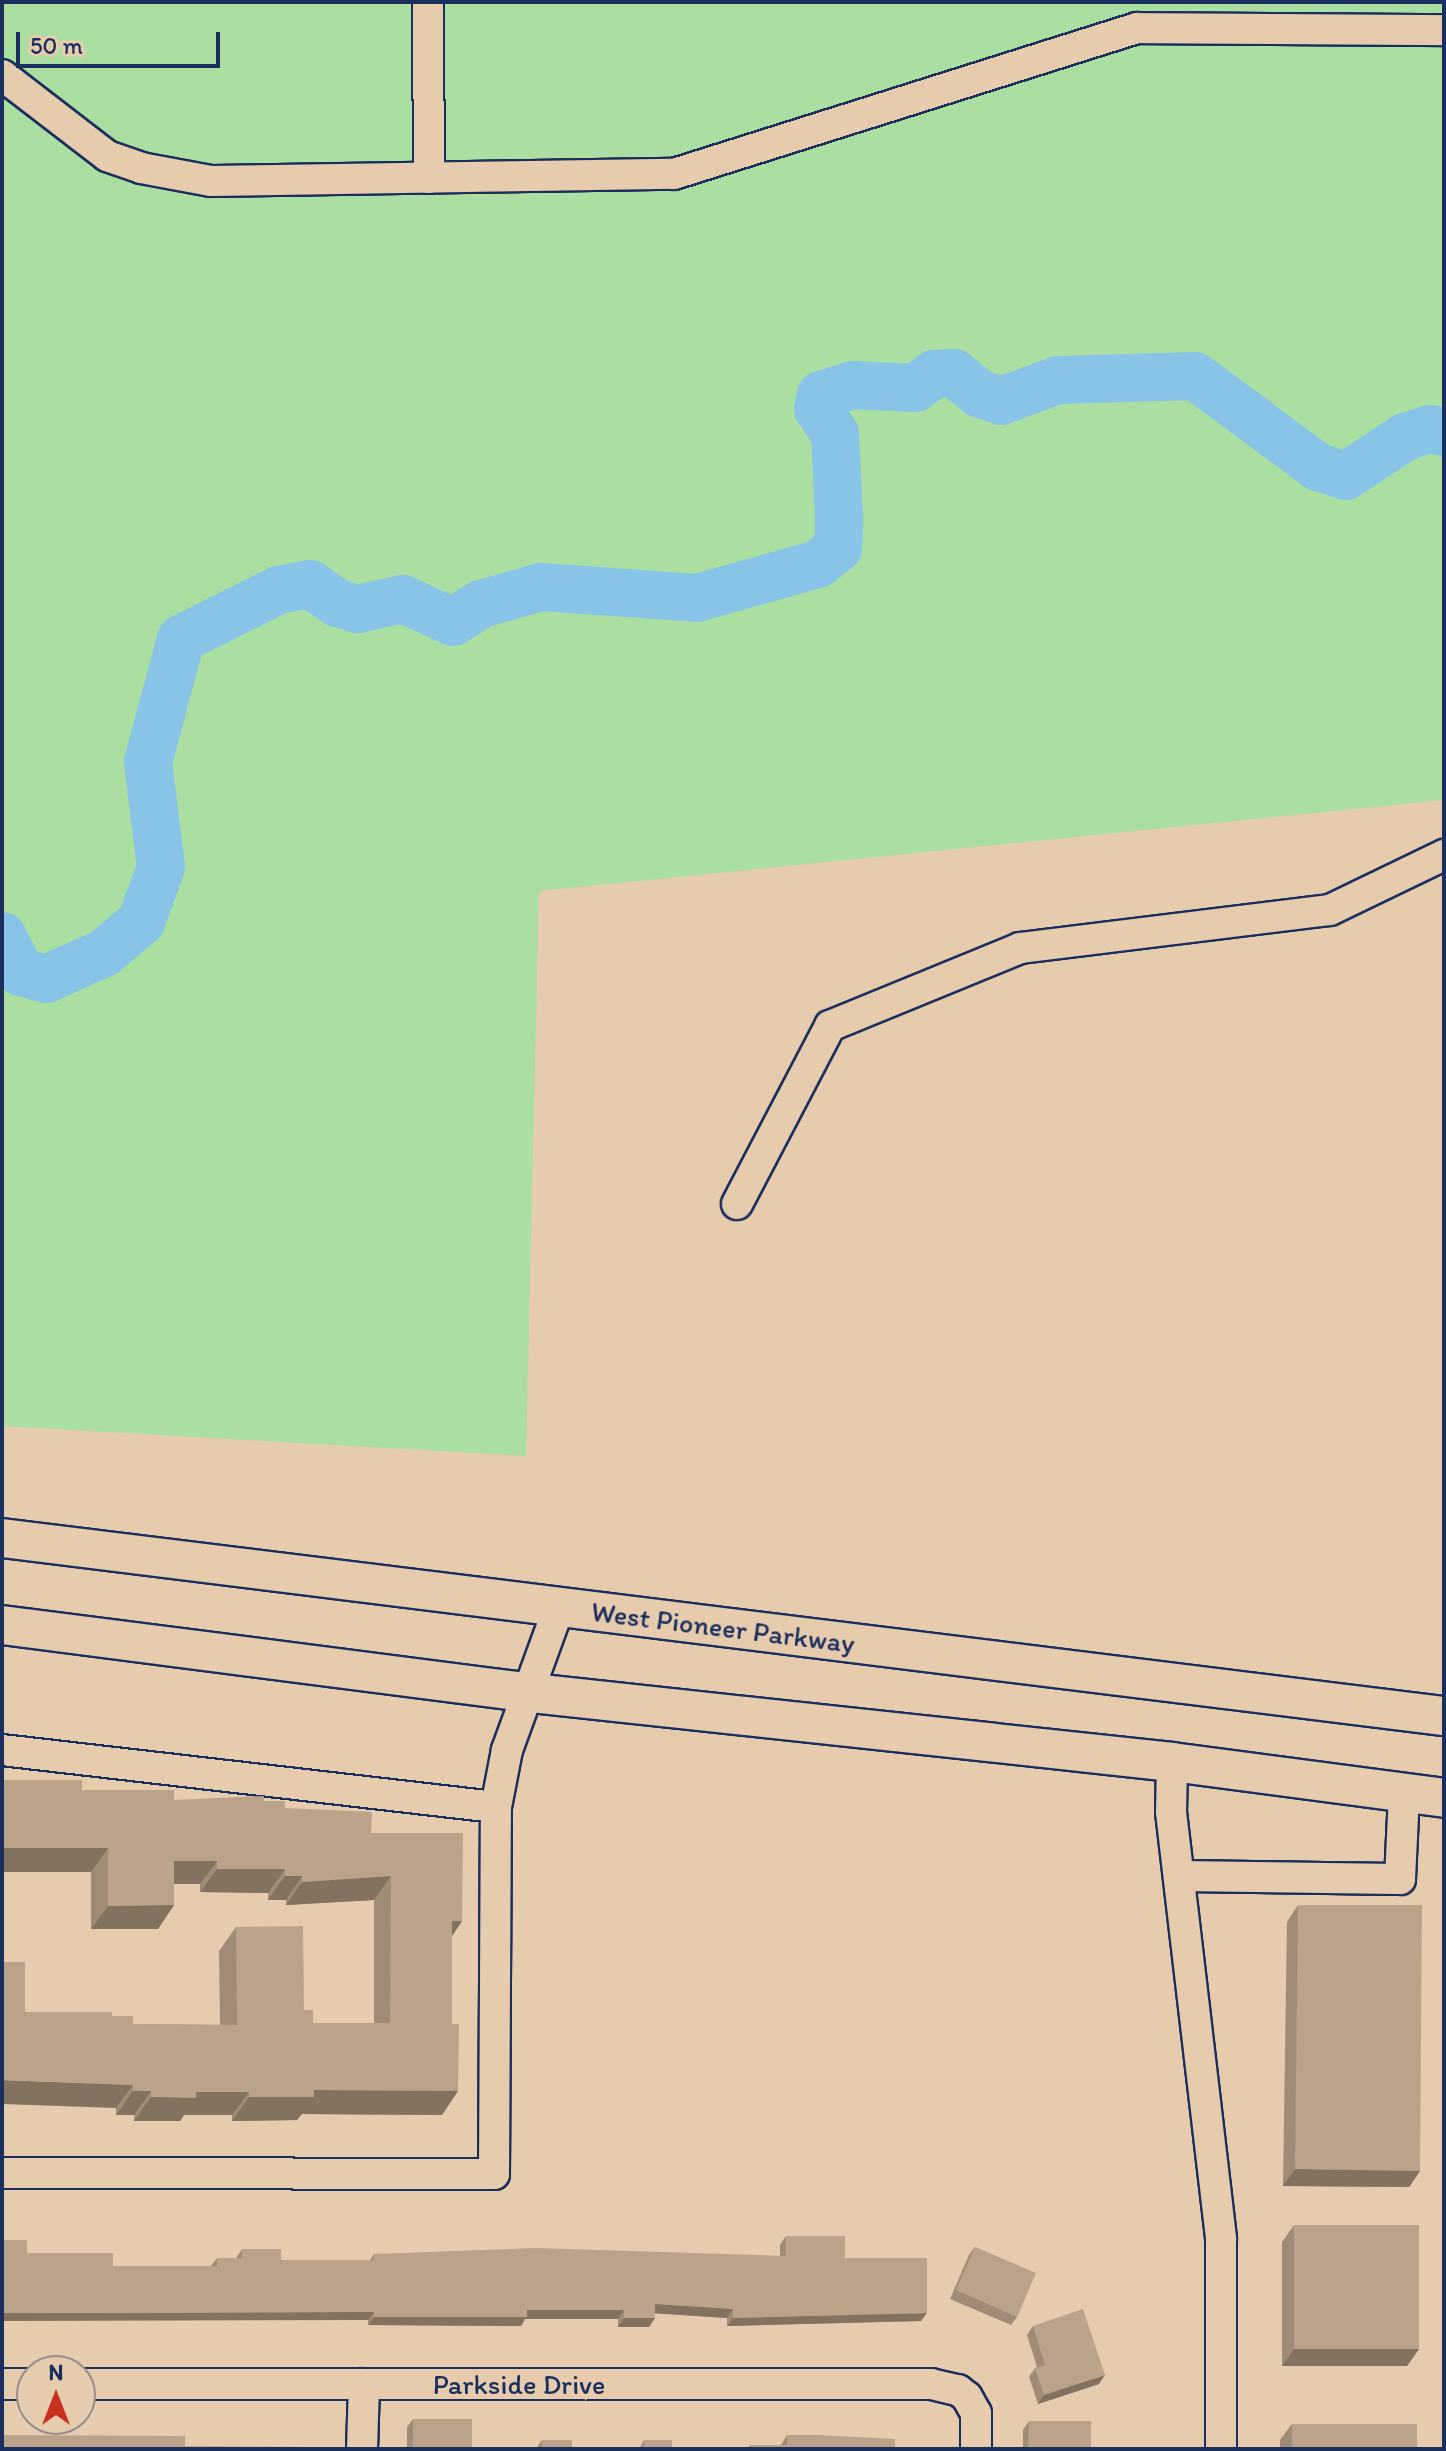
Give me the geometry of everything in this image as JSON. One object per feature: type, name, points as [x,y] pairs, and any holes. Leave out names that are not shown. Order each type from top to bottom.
[{"type":"main road","name":"West Pioneer Parkway","points":[[2,1538],[1444,1716]]},
{"type":"main road","points":[[2,1625],[532,1693],[1172,1762],[1444,1798]]},
{"type":"street","points":[[428,2],[429,178]]},
{"type":"street","points":[[2,75],[107,156],[141,168],[211,181],[674,174],[1137,28],[1444,30]]},
{"type":"street","points":[[737,1204],[830,1026],[1020,948],[1330,910],[1444,855]]},
{"type":"street","points":[[2,2173],[494,2174],[496,1807],[507,1750],[532,1693],[559,1607]]},
{"type":"street","points":[[2,1750],[496,1807]]},
{"type":"street","points":[[1172,1762],[1171,1812],[1221,2239],[1221,2449]]},
{"type":"street","points":[[1180,1876],[1400,1879],[1404,1793]]},
{"type":"street","name":"Parkside Drive","points":[[96,2384],[931,2384],[958,2390],[976,2413],[976,2449]]},
{"type":"street","points":[[362,2449],[364,2384]]},
{"type":"green space","points":[[2,2],[1444,2],[1444,800],[539,891],[526,1456],[2,1426]]},
{"type":"building","points":[[2,1780],[82,1780],[82,1790],[174,1790],[174,1800],[264,1796],[264,1801],[285,1801],[285,1808],[372,1812],[371,1833],[463,1833],[462,1921],[452,1921],[452,2024],[459,2024],[458,2091],[314,2090],[314,2097],[249,2097],[249,2092],[196,2092],[196,2098],[151,2097],[151,2091],[133,2091],[133,2085],[2,2080],[2,1962],[25,1962],[25,2012],[112,2012],[112,2016],[133,2016],[133,2024],[237,2025],[236,1927],[303,1926],[304,2010],[313,2010],[313,2023],[390,2023],[391,1876],[302,1882],[302,1876],[285,1876],[285,1869],[217,1869],[217,1861],[174,1861],[174,1905],[108,1906],[108,1848],[2,1848]]},
{"type":"building","points":[[1298,1905],[1422,1905],[1420,2171],[1295,2169]]},
{"type":"building","points":[[1294,2225],[1419,2225],[1419,2349],[1294,2349]]},
{"type":"building","points":[[786,2236],[845,2236],[845,2258],[927,2258],[927,2313],[733,2318],[733,2309],[655,2304],[655,2318],[624,2318],[624,2310],[527,2310],[527,2317],[374,2317],[374,2312],[2,2313],[2,2240],[27,2240],[27,2253],[113,2253],[113,2266],[217,2266],[217,2258],[242,2258],[242,2249],[281,2249],[281,2260],[374,2260],[374,2254],[536,2248],[786,2256]]},
{"type":"building","points":[[975,2247],[1036,2273],[1017,2317],[956,2290]]},
{"type":"building","points":[[1083,2309],[1105,2375],[1044,2395],[1035,2368],[1045,2365],[1033,2326]]},
{"type":"building","points":[[413,2419],[472,2419],[472,2449],[413,2449]]},
{"type":"building","points":[[1029,2421],[1091,2421],[1091,2449],[1028,2449]]},
{"type":"building","points":[[1292,2424],[1417,2424],[1417,2449],[1292,2449]]},
{"type":"building","points":[[2,2435],[185,2436],[185,2446],[307,2449],[2,2449]]},
{"type":"building","points":[[787,2435],[895,2439],[895,2449],[750,2449],[750,2445],[787,2445]]},
{"type":"building","points":[[542,2440],[572,2440],[572,2449],[542,2449]]},
{"type":"building","points":[[644,2440],[672,2440],[672,2449],[644,2449]]},
{"type":"waterway","points":[[2,936],[21,972],[46,979],[104,953],[141,922],[161,867],[148,762],[181,639],[279,590],[310,584],[337,603],[358,609],[403,599],[453,622],[481,604],[541,587],[697,598],[818,564],[838,548],[839,518],[835,434],[818,409],[821,395],[853,385],[915,388],[934,374],[954,373],[980,394],[1001,401],[1058,380],[1195,376],[1318,467],[1346,476],[1405,437],[1430,429],[1444,432]]}]
